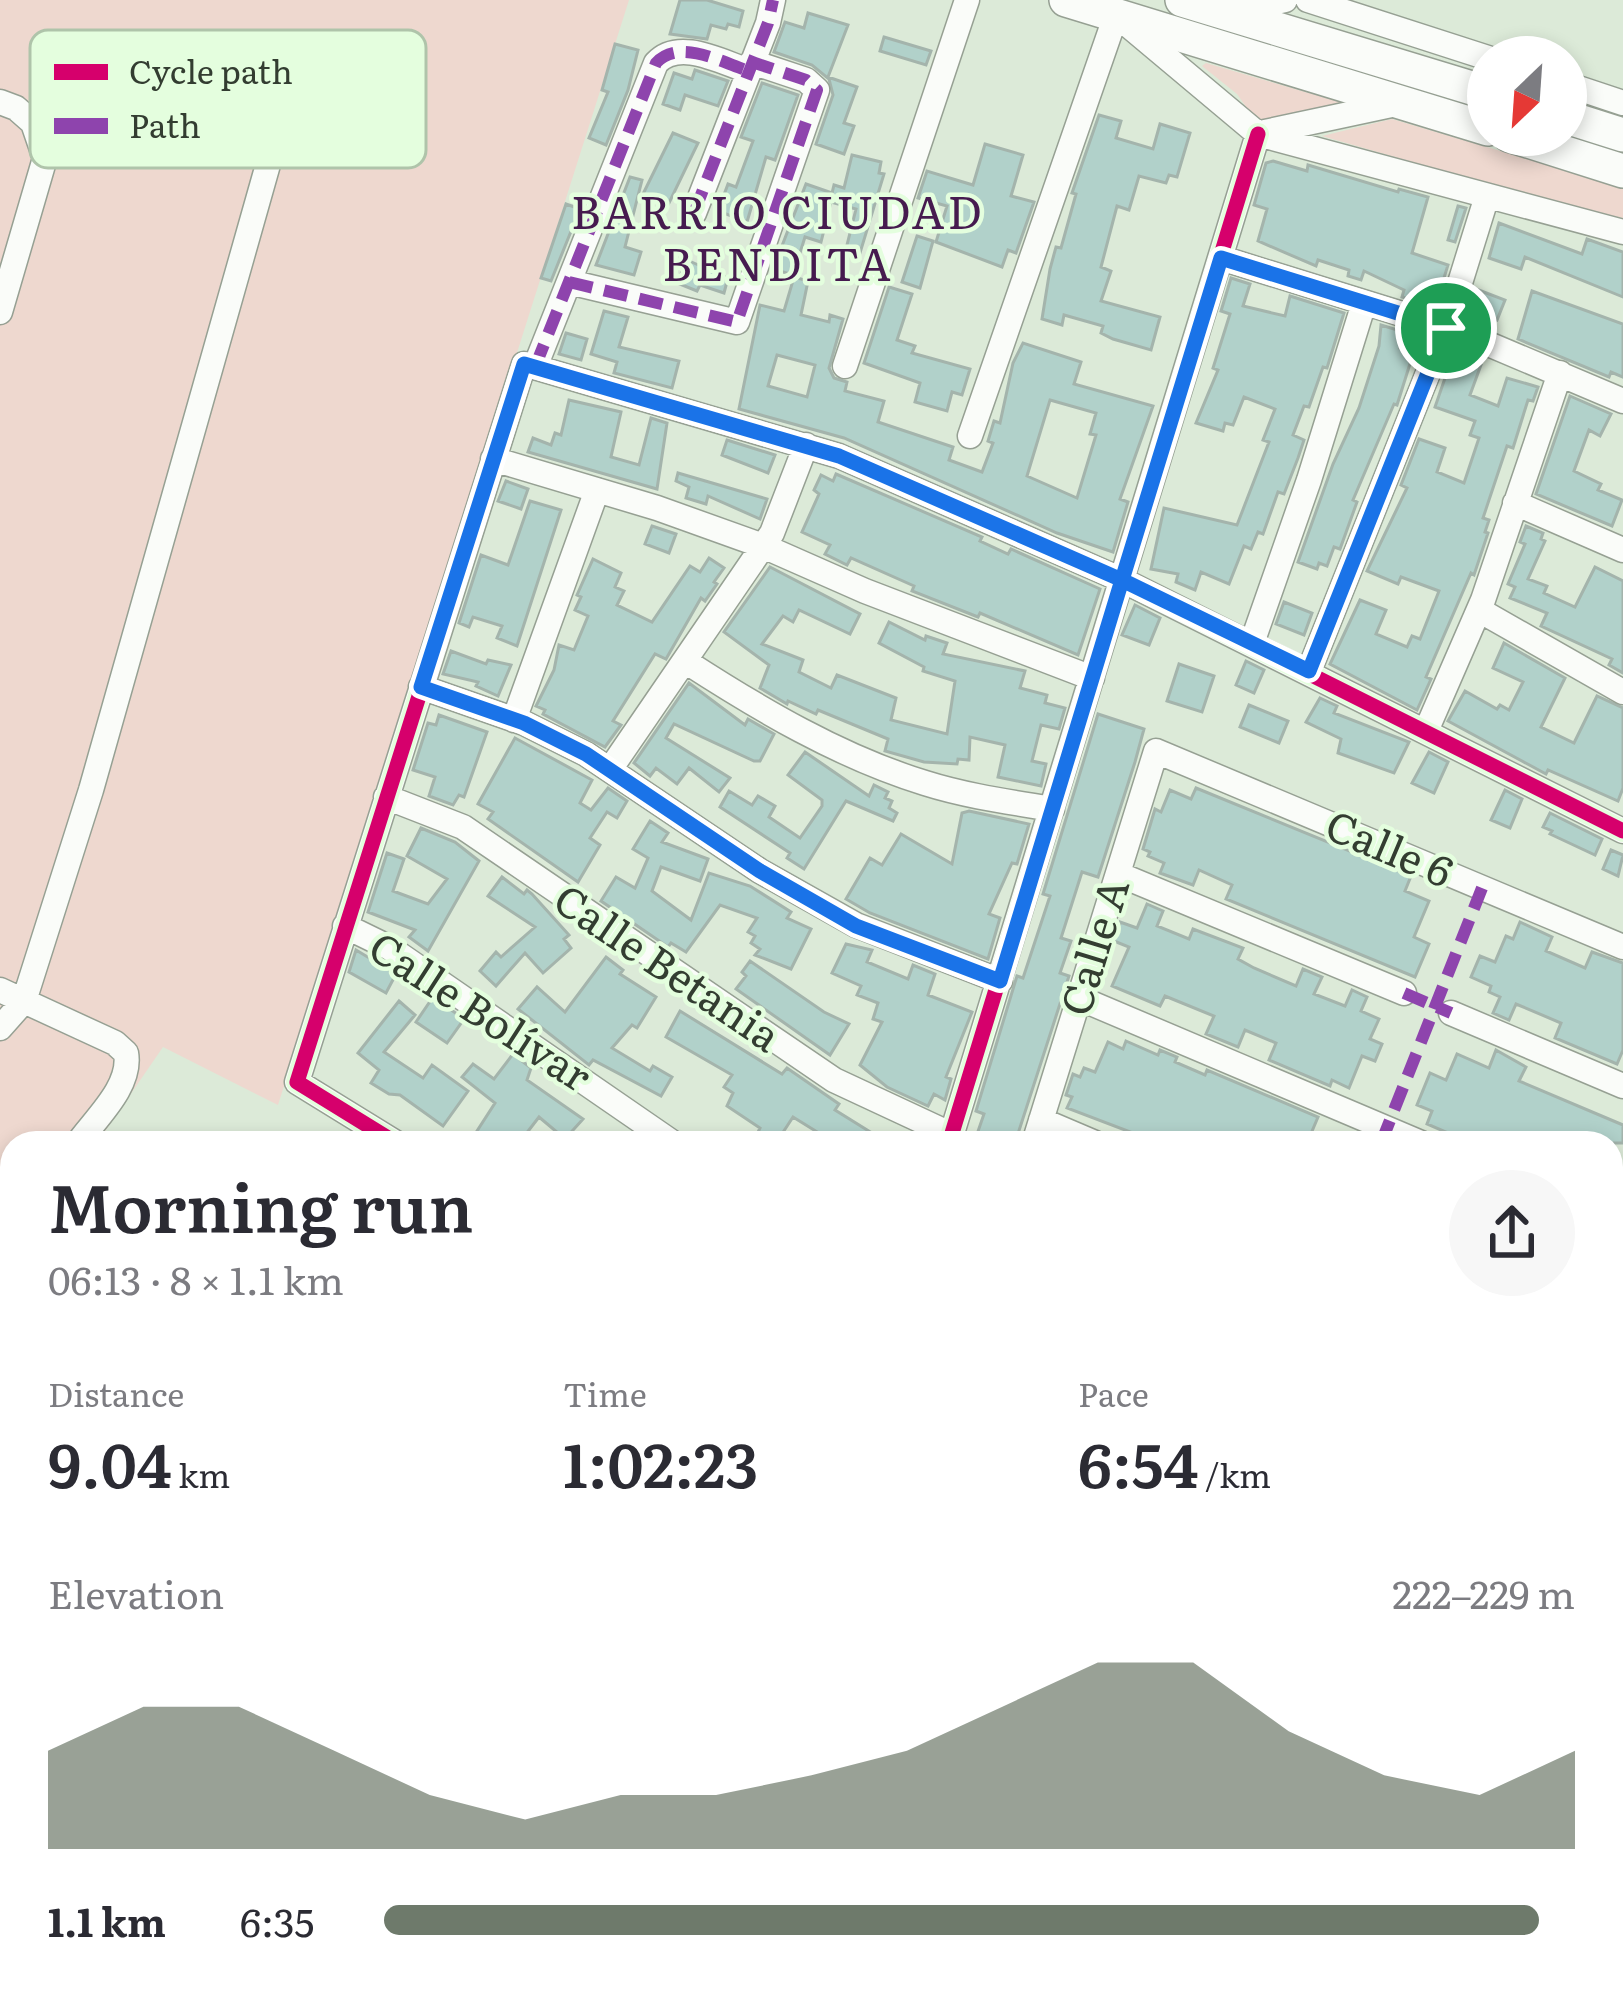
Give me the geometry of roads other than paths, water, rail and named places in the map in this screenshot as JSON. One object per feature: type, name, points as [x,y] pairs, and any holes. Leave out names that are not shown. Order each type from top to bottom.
[{"type":"highway","points":[[1066,0],[1467,122]]},
{"type":"highway","points":[[1182,0],[1467,87]]},
{"type":"highway","points":[[1587,124],[1623,135]]},
{"type":"highway","points":[[1576,156],[1623,171]]},
{"type":"street","points":[[694,213],[772,0]]},
{"type":"street","points":[[845,366],[967,0]]},
{"type":"street","points":[[1225,13],[1285,0]]},
{"type":"street","points":[[1308,0],[1467,51]]},
{"type":"street","points":[[970,436],[1116,15],[1258,134],[1623,232]]},
{"type":"street","points":[[377,1131],[297,1082],[493,459],[659,58],[681,51],[806,80],[817,90],[736,322],[569,282]]},
{"type":"street","points":[[1587,91],[1623,103]]},
{"type":"street","points":[[0,101],[30,120]]},
{"type":"street","points":[[1258,134],[1402,102]]},
{"type":"street","points":[[953,1131],[1258,134]]},
{"type":"street","points":[[0,312],[42,168]]},
{"type":"street","points":[[0,1028],[24,1001],[91,790],[266,168]]},
{"type":"street","points":[[1309,671],[1446,328],[1487,196]]},
{"type":"street","points":[[1221,258],[1446,328],[1623,401]]},
{"type":"street","points":[[1252,644],[1364,303]]},
{"type":"street","points":[[530,366],[839,456],[1122,580],[1623,831]]},
{"type":"street","points":[[1426,731],[1479,610],[1560,373]]},
{"type":"street","points":[[611,768],[764,546],[782,515],[806,445]]},
{"type":"street","points":[[493,459],[764,546],[865,591],[1092,678]]},
{"type":"street","points":[[514,720],[597,490]]},
{"type":"street","points":[[1515,503],[1623,550]]},
{"type":"street","points":[[1479,610],[1623,692]]},
{"type":"street","points":[[686,661],[771,712],[882,768],[962,793],[1052,809]]},
{"type":"street","points":[[421,687],[514,720],[611,768],[803,897],[856,926],[1000,981]]},
{"type":"street","name":"Calle A","points":[[1038,1131],[1156,751]]},
{"type":"street","name":"Calle 6","points":[[1156,751],[1623,947]]},
{"type":"street","name":"Calle Betania","points":[[386,797],[463,827],[833,1080],[935,1131]]},
{"type":"street","points":[[1118,874],[1404,993]]},
{"type":"street","name":"Calle Bolívar","points":[[345,926],[390,948],[656,1131]]},
{"type":"street","points":[[0,990],[115,1043],[126,1053],[127,1068],[120,1086],[87,1131]]},
{"type":"street","points":[[1079,998],[1393,1131]]},
{"type":"street","points":[[1451,1013],[1623,1086]]},
{"type":"district","name":"BARRIO CIUDAD BENDITA","points":[[778,239]]}]
